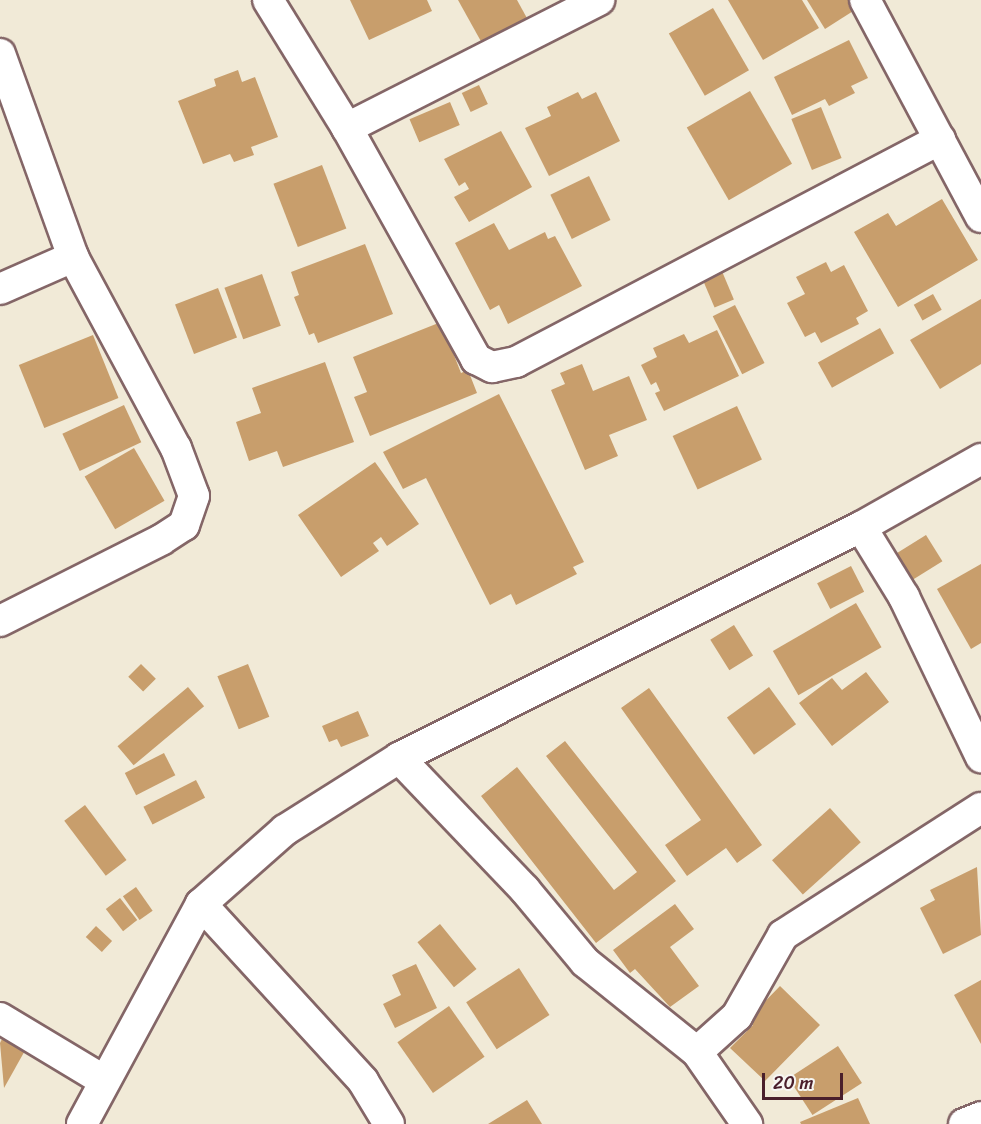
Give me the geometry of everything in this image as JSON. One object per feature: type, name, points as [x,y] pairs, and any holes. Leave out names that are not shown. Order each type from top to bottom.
[{"type":"street","points":[[268,0],[347,128],[476,359],[492,367],[516,362],[940,139]]},
{"type":"street","points":[[347,128],[599,0]]},
{"type":"street","points":[[865,0],[981,217]]},
{"type":"street","points":[[0,54],[73,256],[176,448],[194,496],[184,525],[161,540],[0,621]]},
{"type":"street","points":[[0,289],[73,256]]},
{"type":"street","points":[[82,1124],[201,904],[285,830],[399,758],[861,527],[981,459]]},
{"type":"street","points":[[861,527],[904,597],[981,757]]},
{"type":"street","points":[[399,758],[525,890],[585,962],[697,1052],[747,1124]]},
{"type":"street","points":[[697,1052],[737,1016],[783,935],[981,808]]},
{"type":"street","points":[[201,904],[363,1081],[389,1124]]},
{"type":"street","points":[[0,1018],[104,1080]]},
{"type":"street","points":[[964,1124],[981,1118]]},
{"type":"building","points":[[350,0],[427,0],[432,11],[369,40]]},
{"type":"building","points":[[458,0],[517,0],[528,20],[483,45]]},
{"type":"building","points":[[728,0],[802,0],[819,28],[763,60]]},
{"type":"building","points":[[807,0],[858,0],[861,6],[825,29]]},
{"type":"building","points":[[713,8],[749,70],[705,96],[669,34]]},
{"type":"building","points":[[849,40],[868,78],[851,86],[855,93],[829,106],[825,99],[792,115],[774,77]]},
{"type":"building","points":[[238,70],[242,82],[255,77],[278,137],[251,147],[254,155],[234,162],[230,154],[203,164],[178,101],[216,86],[214,79]]},
{"type":"building","points":[[479,85],[488,104],[471,112],[462,93]]},
{"type":"building","points":[[750,91],[792,164],[729,200],[687,128]]},
{"type":"building","points":[[578,92],[582,99],[596,92],[620,141],[549,176],[525,128],[551,116],[547,107]]},
{"type":"building","points":[[450,102],[460,125],[419,142],[409,119]]},
{"type":"building","points":[[821,107],[842,158],[812,170],[791,119]]},
{"type":"building","points":[[501,131],[532,187],[469,222],[454,197],[469,189],[465,182],[459,186],[444,159]]},
{"type":"building","points":[[322,165],[346,228],[298,247],[273,184]]},
{"type":"building","points":[[589,176],[610,220],[572,239],[550,195]]},
{"type":"building","points":[[942,199],[978,260],[898,307],[854,232],[888,213],[896,226]]},
{"type":"building","points":[[494,223],[509,250],[545,232],[548,239],[555,236],[582,286],[508,324],[499,305],[490,310],[455,243]]},
{"type":"building","points":[[365,244],[393,314],[318,343],[314,333],[309,335],[294,297],[299,295],[291,272]]},
{"type":"building","points":[[826,262],[831,272],[844,265],[868,311],[856,318],[859,324],[821,343],[815,332],[805,337],[787,303],[805,294],[796,277]]},
{"type":"building","points":[[721,269],[734,299],[715,308],[702,277]]},
{"type":"building","points":[[262,274],[281,326],[243,339],[224,288]]},
{"type":"building","points":[[218,288],[237,337],[194,354],[175,304]]},
{"type":"building","points":[[933,294],[942,310],[922,320],[914,305]]},
{"type":"building","points":[[981,299],[981,364],[940,389],[910,340]]},
{"type":"building","points":[[735,305],[765,363],[742,374],[713,316]]},
{"type":"building","points":[[441,322],[461,373],[468,370],[477,393],[370,436],[354,397],[367,392],[353,357]]},
{"type":"building","points":[[880,328],[894,353],[832,388],[818,362]]},
{"type":"building","points":[[717,330],[739,376],[664,411],[655,393],[660,391],[656,382],[651,385],[641,365],[657,357],[653,348],[684,334],[689,343]]},
{"type":"building","points":[[93,335],[118,398],[44,428],[19,365]]},
{"type":"building","points":[[325,362],[354,442],[283,467],[277,451],[249,461],[236,422],[261,413],[252,388]]},
{"type":"building","points":[[582,364],[593,391],[629,376],[647,420],[609,435],[618,456],[585,470],[551,390],[565,384],[560,373]]},
{"type":"building","points":[[499,394],[584,562],[573,567],[577,574],[516,605],[511,594],[490,605],[426,478],[403,489],[383,452]]},
{"type":"building","points":[[124,405],[141,442],[80,471],[62,434]]},
{"type":"building","points":[[737,406],[762,459],[698,489],[673,436]]},
{"type":"building","points":[[134,448],[165,501],[115,529],[85,477]]},
{"type":"building","points":[[375,462],[419,524],[387,546],[381,537],[373,543],[379,551],[341,577],[298,515]]},
{"type":"building","points":[[926,535],[942,561],[912,580],[895,554]]},
{"type":"building","points":[[981,564],[981,643],[971,649],[937,589]]},
{"type":"building","points":[[851,566],[864,592],[830,609],[817,583]]},
{"type":"building","points":[[856,603],[882,647],[798,695],[773,651]]},
{"type":"building","points":[[734,625],[753,656],[729,670],[710,640]]},
{"type":"building","points":[[141,664],[156,679],[143,692],[128,677]]},
{"type":"building","points":[[248,664],[269,717],[239,729],[217,676]]},
{"type":"building","points":[[866,672],[889,702],[832,746],[799,703],[832,678],[842,690]]},
{"type":"building","points":[[188,687],[204,706],[134,765],[118,746]]},
{"type":"building","points":[[769,687],[796,724],[754,755],[727,718]]},
{"type":"building","points":[[649,688],[762,845],[737,863],[726,848],[687,876],[665,845],[701,820],[621,708]]},
{"type":"building","points":[[358,711],[369,736],[341,747],[337,739],[329,742],[322,726]]},
{"type":"building","points":[[565,741],[676,881],[596,943],[481,796],[517,767],[614,890],[637,872],[546,756]]},
{"type":"building","points":[[164,753],[175,775],[136,795],[125,773]]},
{"type":"building","points":[[196,780],[205,798],[153,825],[143,807]]},
{"type":"building","points":[[85,805],[127,860],[106,876],[64,821]]},
{"type":"building","points":[[830,808],[861,842],[803,894],[772,860]]},
{"type":"building","points":[[977,867],[981,935],[943,954],[920,908],[935,900],[930,890]]},
{"type":"building","points":[[136,887],[153,911],[140,920],[123,896]]},
{"type":"building","points":[[120,898],[137,920],[123,931],[106,909]]},
{"type":"building","points":[[675,904],[694,929],[670,947],[699,986],[670,1007],[635,969],[630,973],[613,950]]},
{"type":"building","points":[[440,924],[477,969],[454,987],[417,942]]},
{"type":"building","points":[[96,926],[112,941],[102,952],[86,937]]},
{"type":"building","points":[[416,964],[437,1008],[395,1028],[383,1004],[401,995],[392,975]]},
{"type":"building","points":[[519,968],[549,1015],[497,1049],[466,1002]]},
{"type":"building","points":[[981,980],[981,1044],[954,995]]},
{"type":"building","points":[[780,986],[820,1025],[765,1081],[730,1048],[753,1025],[747,1020]]},
{"type":"building","points":[[449,1006],[485,1057],[433,1093],[397,1042]]},
{"type":"building","points":[[4,1035],[27,1047],[4,1088],[0,1043]]},
{"type":"building","points":[[838,1046],[862,1083],[812,1115],[789,1078]]},
{"type":"building","points":[[858,1098],[870,1124],[801,1124],[800,1122]]},
{"type":"building","points":[[527,1100],[542,1124],[488,1124]]}]
